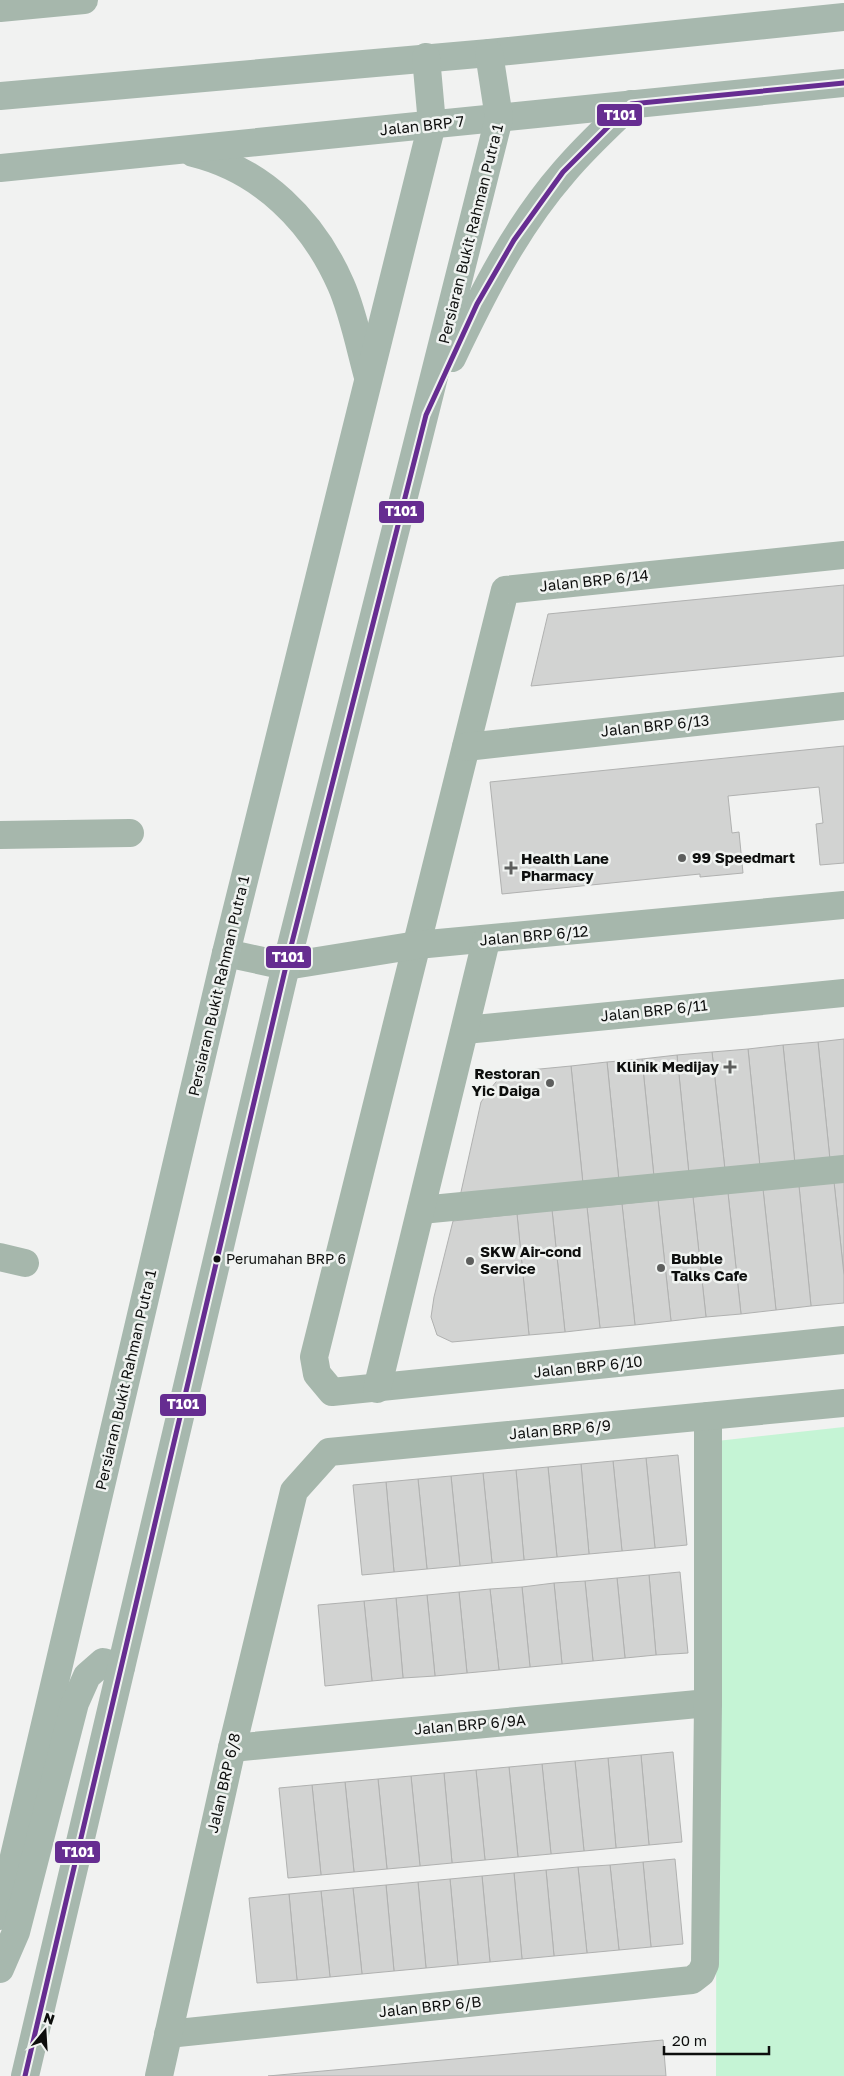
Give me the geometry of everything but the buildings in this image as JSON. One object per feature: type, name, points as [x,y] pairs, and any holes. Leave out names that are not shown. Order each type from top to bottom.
[{"type":"main road","points":[[0,96],[426,57],[489,53],[844,17]]},
{"type":"main road","name":"Persiaran Bukit Rahman Putra 1","points":[[25,2076],[286,966],[426,415],[499,118],[489,53]]},
{"type":"main road","name":"Persiaran Bukit Rahman Putra 1","points":[[0,1916],[226,954],[432,124],[426,57]]},
{"type":"main road","name":"Jalan BRP 7","points":[[0,168],[844,83]]},
{"type":"main road","points":[[426,415],[477,304],[514,240],[563,172],[631,104]]},
{"type":"main road","points":[[180,150],[219,160],[259,181],[293,211],[322,246],[342,287],[369,378]]},
{"type":"main road","points":[[0,1969],[16,1932],[75,1703],[87,1676],[103,1662],[122,1667]]},
{"type":"street","points":[[0,8],[84,0]]},
{"type":"street","name":"Jalan BRP 6/14","points":[[466,747],[505,590],[844,556]]},
{"type":"street","name":"Jalan BRP 6/13","points":[[466,747],[844,706]]},
{"type":"street","points":[[417,945],[466,747]]},
{"type":"street","points":[[0,835],[130,833]]},
{"type":"street","name":"Jalan BRP 6/12","points":[[226,954],[286,966],[417,945],[844,905]]},
{"type":"street","points":[[377,1389],[486,940]]},
{"type":"street","name":"Jalan BRP 6/10","points":[[417,945],[314,1357],[316,1374],[332,1392],[377,1389],[844,1340]]},
{"type":"street","name":"Jalan BRP 6/11","points":[[465,1030],[844,993]]},
{"type":"street","points":[[420,1210],[844,1169]]},
{"type":"street","name":"Jalan BRP 6/9","points":[[294,1491],[329,1452],[844,1403]]},
{"type":"street","points":[[708,1416],[708,1702]]},
{"type":"street","name":"Jalan BRP 6/8","points":[[159,2076],[232,1748],[294,1491]]},
{"type":"street","name":"Jalan BRP 6/9A","points":[[232,1748],[708,1702]]},
{"type":"street","name":"Jalan BRP 6/B","points":[[168,2034],[692,1980],[701,1973],[705,1964],[708,1702]]},
{"type":"green space","points":[[844,1427],[844,2076],[716,2076],[717,1441]]},
{"type":"transit line","name":"T101","points":[[25,2076],[286,966],[426,415],[477,304],[514,240],[563,172],[631,104],[844,83]]},
{"type":"place","name":"99 Speedmart","points":[[682,858]]},
{"type":"place","name":"Health Lane Pharmacy","points":[[511,868]]},
{"type":"place","name":"Klinik Medijay","points":[[730,1067]]},
{"type":"place","name":"Restoran Yic Daiga","points":[[550,1083]]},
{"type":"place","name":"Perumahan BRP 6","points":[[217,1259]]},
{"type":"place","name":"SKW Air-cond Service","points":[[470,1261]]},
{"type":"place","name":"Bubble Talks Cafe","points":[[661,1268]]}]
